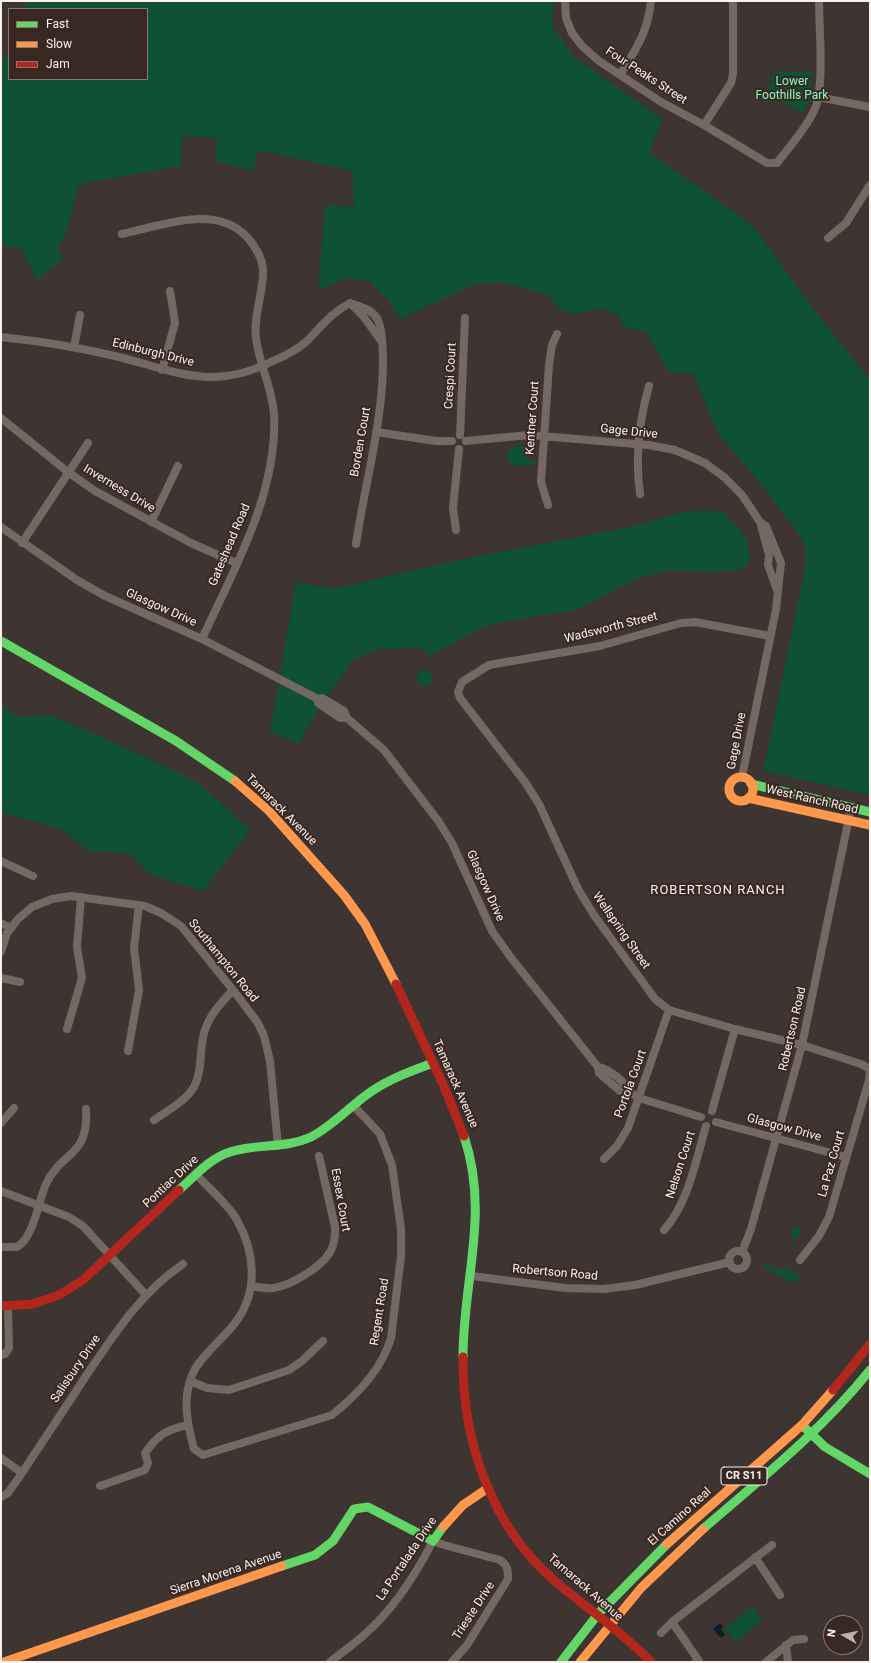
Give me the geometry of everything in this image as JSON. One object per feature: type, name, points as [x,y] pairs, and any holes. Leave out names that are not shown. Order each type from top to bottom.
[{"type":"main road","name":"Tamarack Avenue","points":[[1,641],[194,752],[250,793],[343,892],[357,912],[373,941],[433,1063],[461,1123],[469,1152],[475,1183],[477,1225],[464,1336],[462,1380],[468,1424],[479,1465],[488,1488],[500,1512],[526,1550],[555,1581],[598,1614],[639,1649],[651,1662]]},
{"type":"main road","points":[[742,778],[751,784],[752,792],[748,798],[737,800],[729,792],[732,782],[742,778]]},
{"type":"main road","name":"West Ranch Road","points":[[751,784],[870,812]]},
{"type":"main road","name":"West Ranch Road","points":[[748,798],[870,825]]},
{"type":"main road","name":"Pontiac Drive","points":[[4,1306],[32,1304],[59,1295],[83,1280],[196,1174],[213,1160],[232,1151],[293,1144],[324,1130],[373,1091],[394,1078],[433,1063]]},
{"type":"main road","name":"El Camino Real","points":[[561,1662],[598,1614],[656,1554],[802,1425],[844,1378],[870,1344]]},
{"type":"main road","name":"El Camino Real","points":[[580,1662],[640,1588],[663,1564],[811,1436],[856,1388],[870,1370]]},
{"type":"main road","points":[[802,1425],[811,1436],[842,1459],[870,1474]]},
{"type":"main road","name":"La Portalada Drive","points":[[433,1541],[451,1515],[460,1506],[488,1488]]},
{"type":"main road","name":"Sierra Morena Avenue","points":[[4,1662],[315,1555],[333,1541],[354,1509],[359,1507],[368,1507],[433,1541]]},
{"type":"street","name":"Four Peaks Street","points":[[565,1],[568,26],[577,40],[599,61],[661,102],[772,164],[777,163],[803,129],[814,110],[818,97]]},
{"type":"street","points":[[620,74],[641,41],[647,24],[651,1]]},
{"type":"street","points":[[704,125],[731,83],[733,74],[733,1]]},
{"type":"street","points":[[819,1],[818,97],[870,107]]},
{"type":"street","points":[[828,238],[846,223],[870,184]]},
{"type":"street","name":"Gateshead Road","points":[[122,234],[202,218],[214,218],[226,222],[243,232],[256,249],[263,268],[255,331],[260,356],[272,396],[273,437],[267,481],[259,513],[202,639]]},
{"type":"street","points":[[162,370],[175,323],[170,291]]},
{"type":"street","name":"Edinburgh Drive","points":[[1,337],[74,347],[116,356],[162,370],[189,376],[217,378],[246,372],[263,366],[287,354],[306,342],[336,311],[350,303]]},
{"type":"street","name":"Borden Court","points":[[350,303],[376,327],[382,342],[383,382],[376,432],[356,544]]},
{"type":"street","points":[[74,347],[80,315]]},
{"type":"street","name":"Crespi Court","points":[[460,435],[465,318]]},
{"type":"street","name":"Kentner Court","points":[[548,505],[541,482],[549,366],[552,344],[557,334]]},
{"type":"street","points":[[640,494],[637,472],[638,445],[649,386]]},
{"type":"street","name":"Inverness Drive","points":[[1,418],[68,472],[95,491],[191,543],[236,563]]},
{"type":"street","points":[[376,432],[436,441],[452,441]]},
{"type":"street","points":[[460,435],[464,437],[466,441],[465,446],[459,448],[455,447],[452,441],[454,437],[460,435]]},
{"type":"street","name":"Gage Drive","points":[[466,441],[519,436],[638,445],[675,450],[705,463],[724,477],[742,495],[760,522],[772,554],[768,565],[777,590]]},
{"type":"street","points":[[22,542],[88,443]]},
{"type":"street","points":[[456,530],[453,508],[459,448]]},
{"type":"street","points":[[151,522],[178,466]]},
{"type":"street","name":"Glasgow Drive","points":[[1,527],[77,580],[105,596],[202,639],[318,699],[318,703],[340,718],[347,718],[384,750],[439,822],[452,842],[492,931],[512,960],[598,1067],[599,1073],[612,1079],[620,1090],[628,1091],[639,1098],[701,1117]]},
{"type":"street","name":"Gage Drive","points":[[742,778],[776,609],[777,590],[780,582],[780,562],[778,555],[772,554]]},
{"type":"street","name":"Wadsworth Street","points":[[462,682],[489,665],[600,646],[681,623],[695,622],[770,636]]},
{"type":"street","name":"Wellspring Street","points":[[462,682],[458,692],[460,698],[511,764],[539,804],[578,889],[594,915],[646,990],[670,1010],[735,1029],[802,1045],[861,1064],[870,1069]]},
{"type":"street","name":"Robertson Road","points":[[742,1252],[751,1229],[802,1045],[851,808]]},
{"type":"street","points":[[1,861],[33,876]]},
{"type":"street","name":"Southampton Road","points":[[1,952],[11,928],[18,919],[35,905],[52,899],[71,896],[139,905],[161,913],[181,926],[258,1023],[264,1036],[270,1060],[278,1146]]},
{"type":"street","points":[[67,1029],[82,978],[78,947],[81,897]]},
{"type":"street","points":[[128,1050],[139,990],[134,948],[139,905]]},
{"type":"street","points":[[1,923],[11,928]]},
{"type":"street","points":[[1,978],[20,982]]},
{"type":"street","points":[[154,1120],[184,1098],[193,1087],[201,1069],[204,1032],[208,1022],[215,1010],[233,990]]},
{"type":"street","name":"Portola Court","points":[[604,1159],[617,1146],[628,1128],[670,1010]]},
{"type":"street","points":[[712,1111],[735,1029]]},
{"type":"street","name":"La Paz Court","points":[[800,1260],[819,1236],[829,1217],[869,1080],[870,1069]]},
{"type":"street","name":"Regent Road","points":[[188,1424],[194,1449],[203,1455],[332,1415],[344,1405],[379,1367],[391,1338],[401,1256],[401,1229],[392,1165],[380,1134],[354,1106]]},
{"type":"street","points":[[1,1123],[14,1108]]},
{"type":"street","points":[[1,1247],[17,1247],[22,1244],[26,1238],[51,1175],[74,1153],[81,1143],[87,1118],[86,1109]]},
{"type":"street","points":[[706,1111],[712,1111],[716,1115],[716,1122],[712,1126],[706,1126],[701,1122],[701,1117],[706,1111]]},
{"type":"street","name":"Glasgow Drive","points":[[716,1122],[846,1157]]},
{"type":"street","name":"Nelson Court","points":[[664,1230],[672,1221],[682,1205],[706,1126]]},
{"type":"street","name":"Essex Court","points":[[251,1286],[272,1288],[290,1284],[325,1259],[331,1250],[335,1239],[335,1227],[319,1156]]},
{"type":"street","points":[[100,1486],[145,1470],[148,1464],[144,1453],[155,1440],[172,1428],[188,1424],[186,1404],[190,1381],[195,1369],[206,1354],[235,1323],[244,1310],[251,1286],[252,1258],[250,1248],[236,1219],[196,1174]]},
{"type":"street","points":[[1,1191],[39,1204],[70,1217],[83,1226],[146,1295]]},
{"type":"street","points":[[737,1251],[742,1252],[747,1260],[744,1267],[736,1268],[730,1262],[732,1254],[737,1251]]},
{"type":"street","name":"Robertson Road","points":[[472,1276],[565,1288],[604,1289],[636,1285],[730,1262]]},
{"type":"street","name":"Salisbury Drive","points":[[1,1497],[8,1493],[22,1473],[121,1324],[146,1295],[171,1272],[183,1264]]},
{"type":"street","points":[[1,1355],[5,1354],[10,1348],[4,1306]]},
{"type":"street","points":[[190,1381],[207,1388],[229,1390],[289,1370],[302,1361],[323,1341]]},
{"type":"street","points":[[1,1458],[22,1473]]},
{"type":"street","name":"Trieste Drive","points":[[433,1541],[500,1560],[508,1569],[508,1579],[467,1646],[452,1662]]},
{"type":"street","name":"La Portalada Drive","points":[[330,1662],[365,1634],[395,1601],[425,1558],[433,1541]]},
{"type":"street","points":[[661,1633],[672,1622],[772,1545]]},
{"type":"street","points":[[755,1557],[780,1595]]},
{"type":"street","points":[[672,1622],[698,1661],[696,1662]]},
{"type":"street","points":[[766,1662],[793,1640],[804,1639]]},
{"type":"street","points":[[786,1645],[788,1662]]},
{"type":"green space","points":[[24,1],[554,1],[552,26],[574,57],[663,120],[649,152],[752,225],[815,311],[867,376],[870,377],[870,795],[763,771],[806,564],[805,543],[762,485],[718,434],[693,373],[669,373],[646,332],[623,327],[620,316],[603,309],[570,314],[562,311],[548,295],[501,282],[475,284],[400,319],[388,300],[369,281],[345,278],[318,291],[325,205],[354,207],[352,171],[258,150],[253,171],[215,161],[216,138],[183,136],[180,166],[79,184],[66,234],[58,247],[63,259],[37,280],[21,249],[1,245],[1,58],[8,57],[8,80],[148,80],[148,8],[28,8]]},
{"type":"green space","name":"Lower Foothills Park","points":[[773,72],[811,72],[812,95],[803,113],[767,95]]},
{"type":"green space","points":[[517,445],[523,445],[528,460],[534,460],[534,465],[515,466],[509,462],[507,453]]},
{"type":"green space","points":[[687,511],[723,511],[746,537],[751,560],[742,569],[718,572],[673,570],[638,578],[576,610],[502,622],[479,629],[430,656],[422,648],[377,649],[352,661],[318,709],[299,744],[270,732],[296,582],[333,589],[449,562],[635,526]]},
{"type":"green space","points":[[425,670],[432,675],[433,678],[428,685],[425,686],[418,681],[417,678],[422,671]]},
{"type":"green space","points":[[1,705],[18,717],[51,715],[196,781],[250,830],[203,891],[152,875],[128,853],[88,851],[62,829],[1,813]]},
{"type":"green space","points":[[798,1226],[801,1228],[802,1233],[792,1241],[792,1228]]},
{"type":"green space","points":[[763,1262],[779,1270],[786,1267],[792,1273],[798,1274],[799,1281],[795,1282],[782,1277],[764,1267]]},
{"type":"green space","points":[[750,1608],[754,1608],[761,1618],[760,1622],[737,1641],[733,1640],[726,1631],[727,1626]]},
{"type":"water","points":[[720,1623],[723,1627],[721,1629],[725,1635],[721,1638],[713,1629]]},
{"type":"traffic: fast","points":[[1,641],[176,741],[235,781]]},
{"type":"traffic: fast","points":[[751,784],[870,812]]},
{"type":"traffic: fast","points":[[179,1190],[216,1158],[240,1149],[281,1145],[301,1141],[311,1137],[327,1127],[379,1086],[433,1063]]},
{"type":"traffic: fast","points":[[463,1357],[464,1328],[475,1220],[475,1192],[471,1165],[464,1136]]},
{"type":"traffic: fast","points":[[703,1529],[811,1434],[832,1413],[870,1370]]},
{"type":"traffic: fast","points":[[802,1425],[825,1447],[870,1474]]},
{"type":"traffic: fast","points":[[282,1566],[315,1555],[333,1541],[354,1509],[368,1507],[433,1541],[443,1527]]},
{"type":"traffic: fast","points":[[561,1662],[598,1614],[667,1544]]},
{"type":"traffic: slow","points":[[741,777],[749,781],[753,789],[749,797],[741,801],[733,797],[729,789],[733,781],[741,777]]},
{"type":"traffic: slow","points":[[235,781],[269,811],[344,895],[365,924],[396,984]]},
{"type":"traffic: slow","points":[[748,798],[870,825]]},
{"type":"traffic: slow","points":[[667,1544],[802,1425],[833,1390]]},
{"type":"traffic: slow","points":[[443,1527],[463,1505],[488,1488]]},
{"type":"traffic: slow","points":[[580,1662],[641,1588],[703,1529]]},
{"type":"traffic: slow","points":[[4,1662],[282,1566]]},
{"type":"traffic: jam","points":[[396,984],[443,1084],[464,1136]]},
{"type":"traffic: jam","points":[[1,1306],[33,1304],[59,1295],[83,1280],[179,1190]]},
{"type":"traffic: jam","points":[[833,1390],[870,1344]]},
{"type":"traffic: jam","points":[[463,1357],[464,1388],[468,1419],[475,1450],[485,1480],[498,1509],[514,1535],[533,1560],[556,1582],[617,1631],[651,1662]]},
{"type":"district","name":"ROBERTSON RANCH","points":[[718,891]]}]
